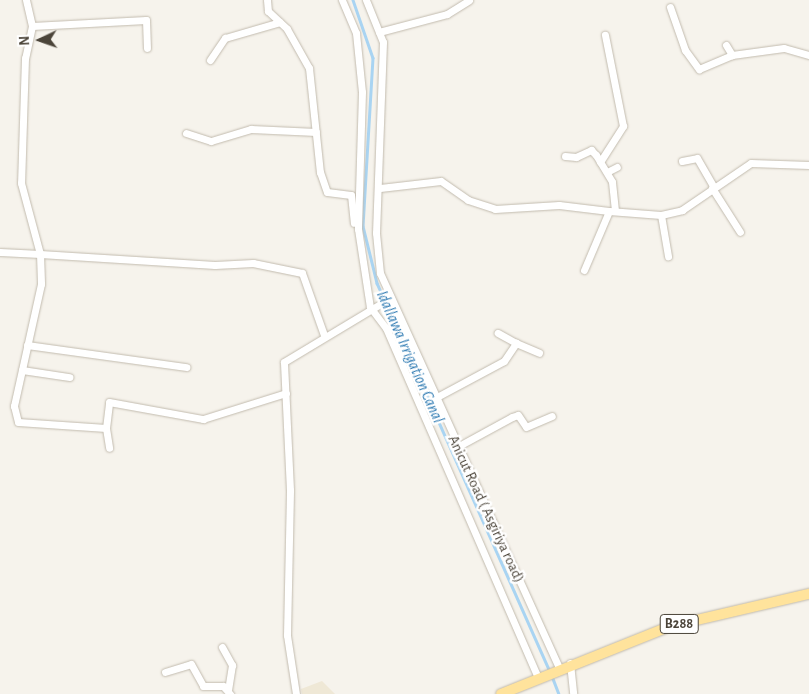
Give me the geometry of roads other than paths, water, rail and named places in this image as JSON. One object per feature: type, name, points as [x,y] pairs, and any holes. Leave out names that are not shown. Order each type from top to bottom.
[{"type":"main road","name":"B288","points":[[501,694],[570,663],[670,626],[809,594]]},
{"type":"street","points":[[26,0],[32,26],[25,58],[21,183],[40,254],[40,284],[14,406],[18,422],[106,428]]},
{"type":"street","points":[[267,0],[268,11],[280,22],[309,68],[316,132],[327,192],[351,195],[360,258],[370,307],[386,328],[538,678]]},
{"type":"street","points":[[342,0],[356,33],[362,92],[357,152],[360,258]]},
{"type":"street","name":"Anicut Road ( Asgiriya road)","points":[[366,0],[383,42],[377,251],[385,300],[435,398],[559,668]]},
{"type":"street","points":[[379,32],[447,14],[469,0]]},
{"type":"street","points":[[670,6],[685,50],[699,69],[732,56],[784,48],[809,55]]},
{"type":"street","points":[[32,26],[146,20],[147,48]]},
{"type":"street","points":[[210,60],[225,38],[280,22]]},
{"type":"street","points":[[600,162],[623,126],[604,35]]},
{"type":"street","points":[[726,45],[732,56]]},
{"type":"street","points":[[186,132],[211,140],[251,129],[316,132]]},
{"type":"street","points":[[565,156],[576,157],[590,150],[607,172],[612,210],[584,270]]},
{"type":"street","points":[[682,161],[696,158],[740,232]]},
{"type":"street","points":[[380,188],[441,181],[468,200],[495,209],[560,205],[661,215],[682,210],[750,163],[809,165]]},
{"type":"street","points":[[607,172],[617,167]]},
{"type":"street","points":[[661,215],[668,256]]},
{"type":"street","points":[[0,252],[215,266],[253,263],[302,273],[324,336]]},
{"type":"street","points":[[296,694],[287,635],[286,393],[284,362],[370,307],[385,300]]},
{"type":"street","points":[[498,333],[539,353]]},
{"type":"street","points":[[435,398],[504,360],[516,343]]},
{"type":"street","points":[[28,345],[186,366]]},
{"type":"street","points":[[21,374],[69,377]]},
{"type":"street","points":[[12,386],[21,374]]},
{"type":"street","points":[[109,448],[106,428],[109,402],[203,419],[286,393]]},
{"type":"street","points":[[457,447],[518,415],[526,427],[552,416]]},
{"type":"street","points":[[222,647],[232,665],[229,692]]},
{"type":"street","points":[[570,663],[573,694]]},
{"type":"street","points":[[165,672],[191,664],[203,686],[223,686],[229,692]]},
{"type":"waterway","name":"Idallawa Irrigation Canal","points":[[353,0],[373,58],[363,226],[377,283],[550,671]]},
{"type":"waterway","name":"Idallawa Irrigation Canal","points":[[552,676],[559,694]]}]
